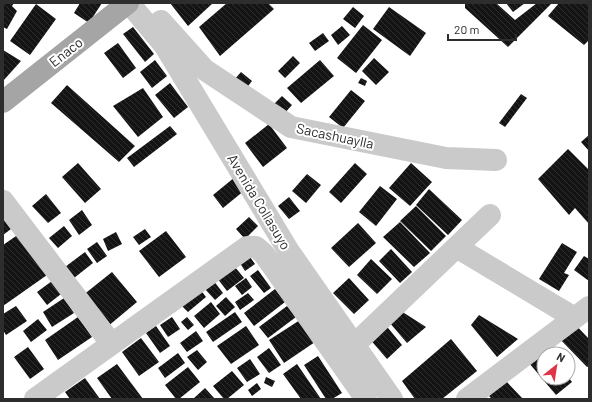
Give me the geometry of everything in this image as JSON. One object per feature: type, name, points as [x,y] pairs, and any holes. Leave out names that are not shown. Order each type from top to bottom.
[{"type":"main road","name":"Enaco","points":[[3,102],[129,3]]},
{"type":"street","name":"Avenida Collasuyo","points":[[129,3],[165,46],[288,250],[354,345],[388,398]]},
{"type":"street","name":"Sacashuaylla","points":[[149,3],[156,14],[205,70],[291,127],[446,158],[496,160]]},
{"type":"street","points":[[3,201],[111,343]]},
{"type":"street","points":[[354,345],[458,248],[490,215]]},
{"type":"street","points":[[35,399],[111,343],[247,247],[256,247],[264,254],[366,399]]},
{"type":"street","points":[[458,248],[581,312],[467,399]]},
{"type":"building","points":[[3,3],[14,3],[12,6],[17,11],[7,29],[3,27]]},
{"type":"building","points":[[80,3],[102,3],[89,23],[74,13]]},
{"type":"building","points":[[170,3],[213,3],[188,26]]},
{"type":"building","points":[[227,3],[268,3],[274,9],[220,56],[199,27]]},
{"type":"building","points":[[465,3],[496,3],[515,20],[537,3],[552,3],[508,47],[465,8]]},
{"type":"building","points":[[506,3],[525,3],[513,12]]},
{"type":"building","points":[[559,3],[589,3],[589,40],[584,45],[548,16]]},
{"type":"building","points":[[36,4],[56,19],[30,55],[10,41]]},
{"type":"building","points":[[353,7],[364,16],[355,28],[343,19]]},
{"type":"building","points":[[389,7],[426,33],[410,56],[373,29]]},
{"type":"building","points":[[363,25],[382,40],[356,73],[337,58]]},
{"type":"building","points":[[342,26],[350,35],[338,45],[331,35]]},
{"type":"building","points":[[133,27],[154,54],[145,62],[123,34]]},
{"type":"building","points":[[323,33],[329,41],[315,51],[309,43]]},
{"type":"building","points":[[118,43],[136,68],[123,78],[104,53]]},
{"type":"building","points":[[3,50],[21,61],[3,81]]},
{"type":"building","points":[[293,56],[300,63],[285,78],[278,71]]},
{"type":"building","points":[[374,58],[389,72],[376,85],[362,71]]},
{"type":"building","points":[[155,60],[167,76],[152,88],[140,72]]},
{"type":"building","points":[[320,60],[334,76],[301,103],[287,88]]},
{"type":"building","points":[[241,72],[252,81],[245,90],[234,80]]},
{"type":"building","points":[[361,78],[367,81],[365,86],[358,83]]},
{"type":"building","points":[[170,83],[188,107],[174,118],[155,95]]},
{"type":"building","points":[[67,85],[135,146],[119,162],[51,103]]},
{"type":"building","points":[[143,88],[163,117],[138,137],[113,106]]},
{"type":"building","points":[[351,90],[365,101],[343,128],[329,117]]},
{"type":"building","points":[[521,94],[527,98],[505,127],[499,123]]},
{"type":"building","points":[[282,96],[292,105],[284,114],[274,104]]},
{"type":"building","points":[[269,124],[287,148],[263,167],[245,143]]},
{"type":"building","points":[[170,126],[177,134],[134,167],[127,158]]},
{"type":"building","points":[[589,135],[589,151],[581,142]]},
{"type":"building","points":[[568,149],[589,170],[589,224],[575,208],[569,215],[538,179]]},
{"type":"building","points":[[78,163],[101,189],[85,203],[62,177]]},
{"type":"building","points":[[355,163],[367,174],[341,203],[329,192]]},
{"type":"building","points":[[411,163],[432,182],[410,206],[389,188]]},
{"type":"building","points":[[307,174],[321,185],[306,203],[292,191]]},
{"type":"building","points":[[235,177],[245,190],[223,208],[213,195]]},
{"type":"building","points":[[380,186],[397,199],[376,226],[359,212]]},
{"type":"building","points":[[429,189],[462,220],[448,235],[416,205]]},
{"type":"building","points":[[46,194],[61,213],[48,223],[32,206]]},
{"type":"building","points":[[289,197],[300,211],[289,219],[278,206]]},
{"type":"building","points":[[416,206],[446,236],[431,251],[400,221]]},
{"type":"building","points":[[3,210],[15,226],[3,235]]},
{"type":"building","points":[[82,210],[92,225],[79,235],[69,220]]},
{"type":"building","points":[[249,217],[258,226],[245,239],[236,229]]},
{"type":"building","points":[[400,222],[430,253],[414,267],[383,237]]},
{"type":"building","points":[[358,223],[376,243],[349,267],[331,248]]},
{"type":"building","points":[[64,226],[72,236],[58,248],[49,238]]},
{"type":"building","points":[[145,229],[151,237],[139,245],[133,237]]},
{"type":"building","points":[[166,231],[186,257],[159,277],[139,251]]},
{"type":"building","points":[[116,232],[122,244],[108,251],[103,239]]},
{"type":"building","points":[[19,234],[47,275],[3,306],[3,245]]},
{"type":"building","points":[[97,242],[107,256],[97,263],[87,249]]},
{"type":"building","points":[[562,243],[577,252],[564,273],[569,275],[559,291],[539,279]]},
{"type":"building","points":[[391,249],[412,272],[400,283],[379,261]]},
{"type":"building","points":[[245,250],[255,264],[245,271],[236,257]]},
{"type":"building","points":[[85,252],[93,263],[74,278],[65,267]]},
{"type":"building","points":[[584,256],[589,259],[589,281],[574,270]]},
{"type":"building","points":[[371,259],[392,279],[377,294],[357,275]]},
{"type":"building","points":[[230,261],[244,278],[227,291],[214,274]]},
{"type":"building","points":[[258,270],[271,288],[264,293],[250,276]]},
{"type":"building","points":[[112,272],[137,302],[107,327],[82,296]]},
{"type":"building","points":[[246,278],[252,287],[242,295],[235,286]]},
{"type":"building","points":[[349,278],[369,300],[354,314],[333,293]]},
{"type":"building","points":[[213,280],[223,293],[215,300],[204,288]]},
{"type":"building","points":[[52,281],[61,294],[47,305],[37,292]]},
{"type":"building","points":[[200,289],[206,297],[188,312],[181,305]]},
{"type":"building","points":[[275,289],[285,302],[254,326],[244,313]]},
{"type":"building","points":[[248,293],[254,300],[240,310],[235,302]]},
{"type":"building","points":[[226,297],[235,307],[225,316],[216,306]]},
{"type":"building","points":[[64,298],[74,313],[52,327],[43,312]]},
{"type":"building","points":[[211,302],[220,314],[204,328],[194,316]]},
{"type":"building","points":[[16,306],[27,321],[6,335],[3,330],[3,314]]},
{"type":"building","points":[[287,306],[296,317],[268,338],[259,327]]},
{"type":"building","points":[[401,311],[426,327],[407,343],[389,322]]},
{"type":"building","points":[[235,312],[242,322],[213,342],[206,332]]},
{"type":"building","points":[[479,315],[518,339],[497,357],[471,325]]},
{"type":"building","points":[[78,317],[92,337],[58,360],[45,340]]},
{"type":"building","points":[[172,317],[180,329],[168,337],[160,325]]},
{"type":"building","points":[[187,317],[194,325],[188,330],[181,322]]},
{"type":"building","points":[[38,319],[47,330],[31,342],[23,331]]},
{"type":"building","points":[[300,320],[315,342],[284,363],[269,340]]},
{"type":"building","points":[[571,320],[589,339],[589,366],[587,367],[576,356],[576,346],[567,346],[556,335]]},
{"type":"building","points":[[384,323],[402,345],[387,359],[368,337]]},
{"type":"building","points":[[156,326],[170,346],[160,353],[146,333]]},
{"type":"building","points":[[246,326],[259,345],[231,364],[217,346]]},
{"type":"building","points":[[196,331],[203,341],[187,352],[180,343]]},
{"type":"building","points":[[141,338],[159,362],[139,376],[122,352]]},
{"type":"building","points":[[451,339],[477,371],[442,399],[415,399],[402,381]]},
{"type":"building","points":[[28,347],[44,369],[30,379],[14,357]]},
{"type":"building","points":[[269,348],[281,365],[269,373],[257,357]]},
{"type":"building","points":[[197,350],[207,362],[198,370],[187,357]]},
{"type":"building","points":[[178,353],[185,363],[165,378],[158,368]]},
{"type":"building","points":[[318,356],[342,393],[332,399],[326,399],[304,365]]},
{"type":"building","points":[[536,357],[536,371],[529,363]]},
{"type":"building","points":[[250,359],[260,374],[247,382],[237,368]]},
{"type":"building","points":[[117,364],[143,399],[112,399],[97,378]]},
{"type":"building","points":[[297,364],[321,399],[301,399],[283,374]]},
{"type":"building","points":[[188,367],[200,382],[179,399],[176,399],[165,385]]},
{"type":"building","points":[[232,371],[244,385],[227,399],[224,399],[213,386]]},
{"type":"building","points":[[266,377],[275,381],[272,387],[264,383]]},
{"type":"building","points":[[85,378],[100,399],[70,399],[65,392]]},
{"type":"building","points":[[505,380],[523,399],[492,399],[489,396]]},
{"type":"building","points":[[257,383],[261,389],[252,396],[248,390]]},
{"type":"building","points":[[548,386],[567,386],[556,395]]},
{"type":"building","points":[[205,388],[215,399],[193,399]]}]
